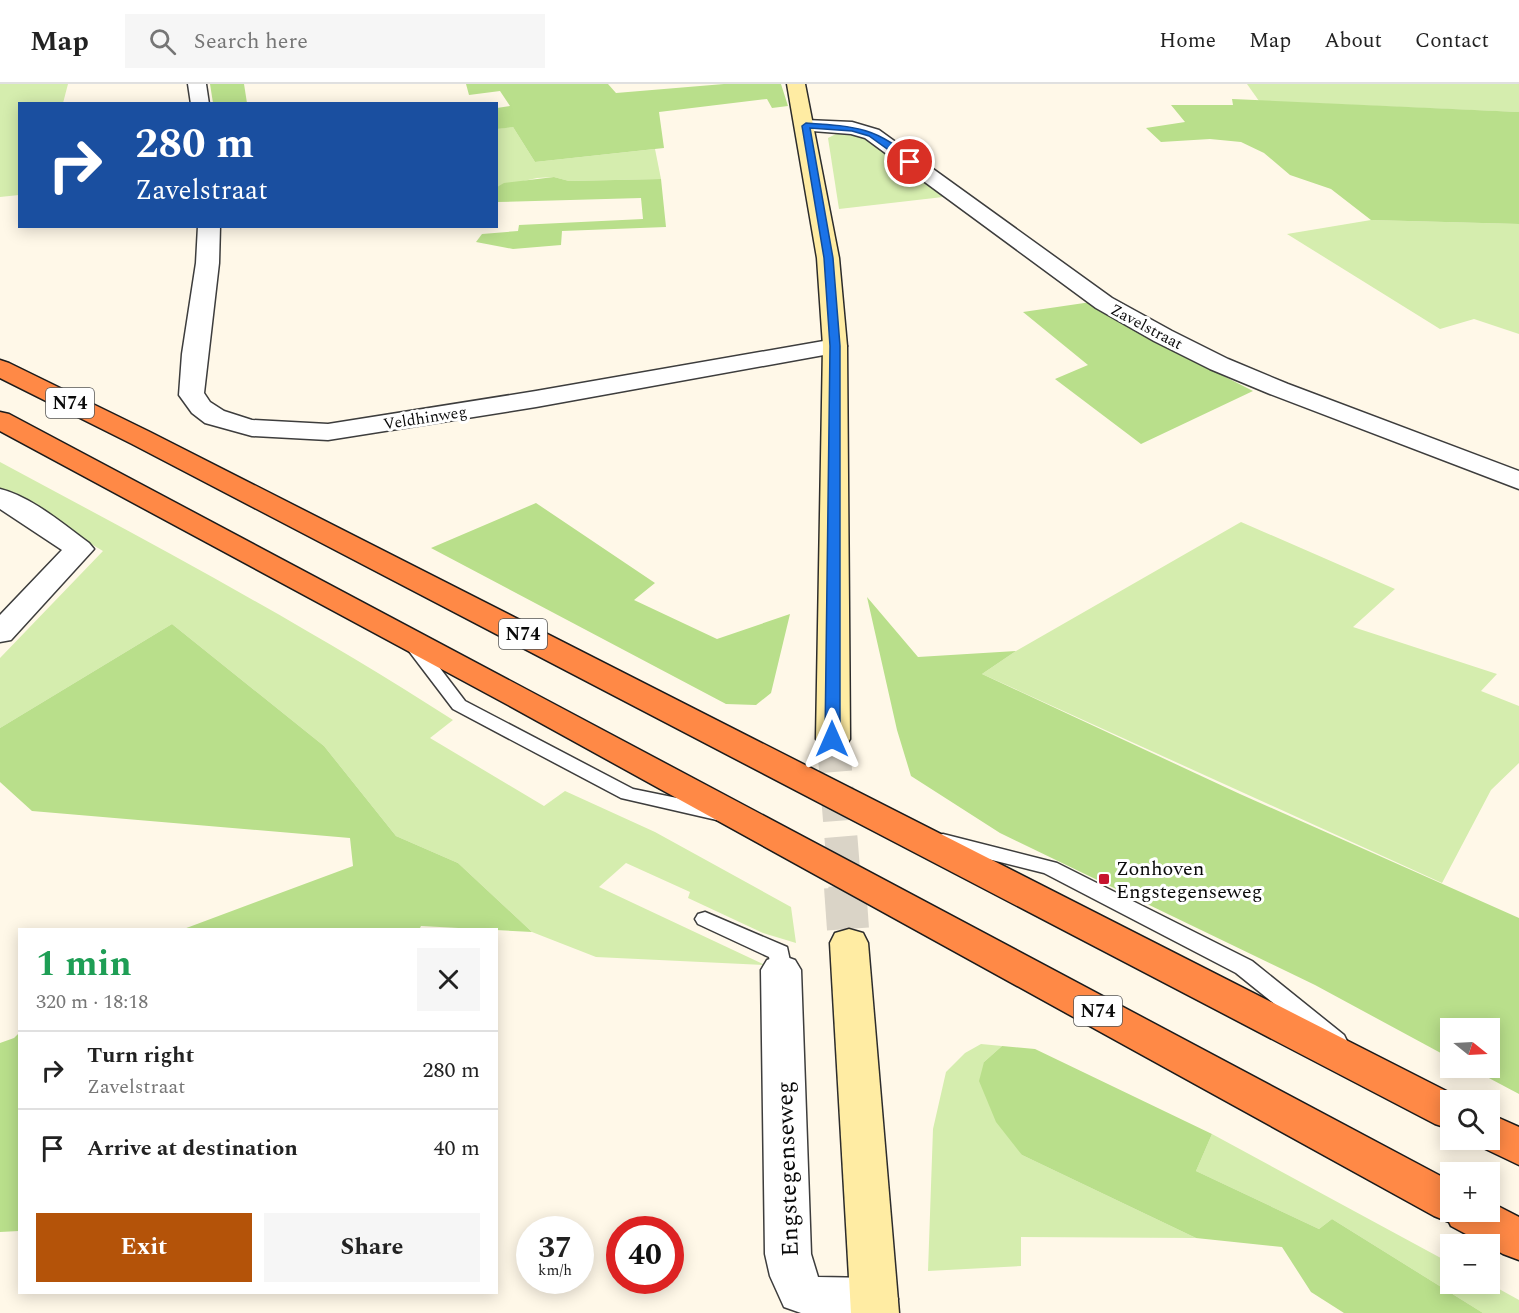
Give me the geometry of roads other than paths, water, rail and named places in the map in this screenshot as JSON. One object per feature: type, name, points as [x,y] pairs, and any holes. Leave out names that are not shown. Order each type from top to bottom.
[{"type":"highway","name":"N74","points":[[0,368],[152,443],[1440,1107]]},
{"type":"highway","name":"N74","points":[[0,420],[745,820],[1440,1198]]},
{"type":"highway","points":[[1500,1137],[1519,1147]]},
{"type":"highway","points":[[1486,1222],[1519,1240]]},
{"type":"street","points":[[197,84],[200,102]]},
{"type":"street","points":[[796,84],[806,126],[828,258],[835,346],[832,739]]},
{"type":"street","name":"Zavelstraat","points":[[806,126],[852,128],[872,134],[1104,303],[1219,364],[1519,482]]},
{"type":"street","name":"Veldhinweg","points":[[209,228],[210,247],[191,394],[202,410],[226,422],[262,429],[300,433],[328,432],[536,399],[835,346]]},
{"type":"street","points":[[0,497],[40,521],[79,549],[0,633]]},
{"type":"street","name":"Engstegenseweg","points":[[782,970],[788,1254],[793,1276],[801,1292],[818,1298],[875,1306],[849,943]]},
{"type":"lane","points":[[705,919],[779,953],[782,970]]},
{"type":"tunnel","points":[[833,739],[845,888]]},
{"type":"tunnel","points":[[845,887],[849,943]]},
{"type":"place","name":"Zonhoven Engstegenseweg","points":[[1104,879]]}]
